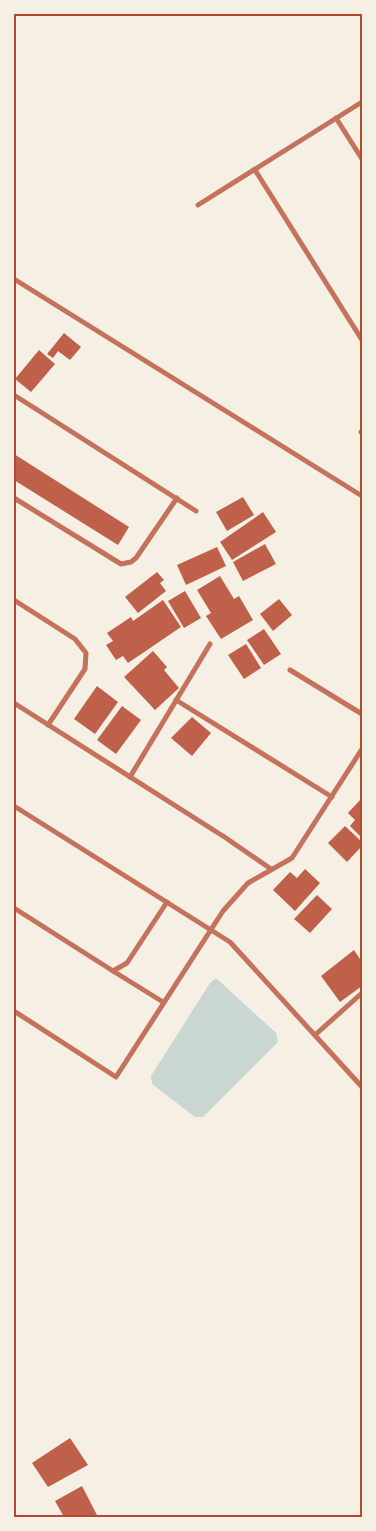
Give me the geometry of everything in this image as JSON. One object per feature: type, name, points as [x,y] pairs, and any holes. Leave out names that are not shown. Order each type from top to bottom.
[{"type":"street","points":[[198,205],[362,102]]},
{"type":"street","points":[[336,118],[362,159]]},
{"type":"street","points":[[255,170],[362,340]]},
{"type":"street","points":[[14,280],[362,496]]},
{"type":"street","points":[[14,395],[196,511]]},
{"type":"street","points":[[14,498],[121,564],[131,562],[136,558],[177,498]]},
{"type":"street","points":[[14,600],[75,639],[86,653],[85,669],[48,725]]},
{"type":"street","points":[[130,777],[210,644]]},
{"type":"street","points":[[290,670],[362,714]]},
{"type":"street","points":[[176,700],[332,797]]},
{"type":"street","points":[[14,703],[271,869]]},
{"type":"street","points":[[14,1011],[116,1077],[211,929],[237,893],[271,869],[292,858],[362,749]]},
{"type":"street","points":[[14,806],[230,942],[362,1087]]},
{"type":"street","points":[[113,971],[127,963],[167,902]]},
{"type":"street","points":[[14,908],[164,1002]]},
{"type":"street","points":[[315,1035],[362,993]]},
{"type":"shaded area","points":[[216,978],[276,1033],[278,1042],[203,1117],[195,1117],[152,1084],[151,1076],[210,983]]},
{"type":"building","points":[[64,333],[81,347],[70,360],[58,351],[53,358],[47,354]]},
{"type":"building","points":[[39,350],[55,364],[31,392],[15,379]]},
{"type":"building","points":[[14,454],[129,527],[118,545],[14,480]]},
{"type":"building","points":[[243,497],[254,515],[227,531],[216,512]]},
{"type":"building","points":[[263,512],[276,532],[232,560],[220,542]]},
{"type":"building","points":[[265,544],[276,564],[243,581],[233,562]]},
{"type":"building","points":[[217,547],[226,566],[186,585],[177,565]]},
{"type":"building","points":[[157,572],[164,580],[160,583],[166,591],[138,613],[125,597]]},
{"type":"building","points":[[220,576],[234,599],[239,596],[253,620],[221,639],[206,616],[211,613],[197,590]]},
{"type":"building","points":[[185,591],[201,618],[184,628],[168,601]]},
{"type":"building","points":[[279,599],[292,615],[273,631],[260,614]]},
{"type":"building","points":[[163,600],[181,627],[128,663],[123,656],[116,660],[106,645],[113,641],[107,633],[131,617],[133,621]]},
{"type":"building","points":[[264,629],[281,654],[264,665],[247,640]]},
{"type":"building","points":[[246,644],[261,668],[244,679],[228,655]]},
{"type":"building","points":[[153,651],[167,667],[164,670],[179,688],[155,710],[124,677]]},
{"type":"building","points":[[97,686],[118,702],[95,734],[74,719]]},
{"type":"building","points":[[122,706],[141,720],[116,754],[97,740]]},
{"type":"building","points":[[192,717],[211,733],[192,756],[171,738]]},
{"type":"building","points":[[362,798],[362,838],[350,826],[355,820],[348,813]]},
{"type":"building","points":[[345,826],[362,842],[362,846],[347,862],[328,843]]},
{"type":"building","points":[[305,869],[320,883],[295,911],[273,890],[290,872],[297,878]]},
{"type":"building","points":[[317,895],[332,909],[310,933],[294,919]]},
{"type":"building","points":[[354,950],[362,962],[362,986],[340,1002],[321,976]]},
{"type":"building","points":[[70,1438],[88,1465],[48,1487],[32,1463]]},
{"type":"building","points":[[82,1486],[98,1517],[64,1517],[55,1501]]}]
